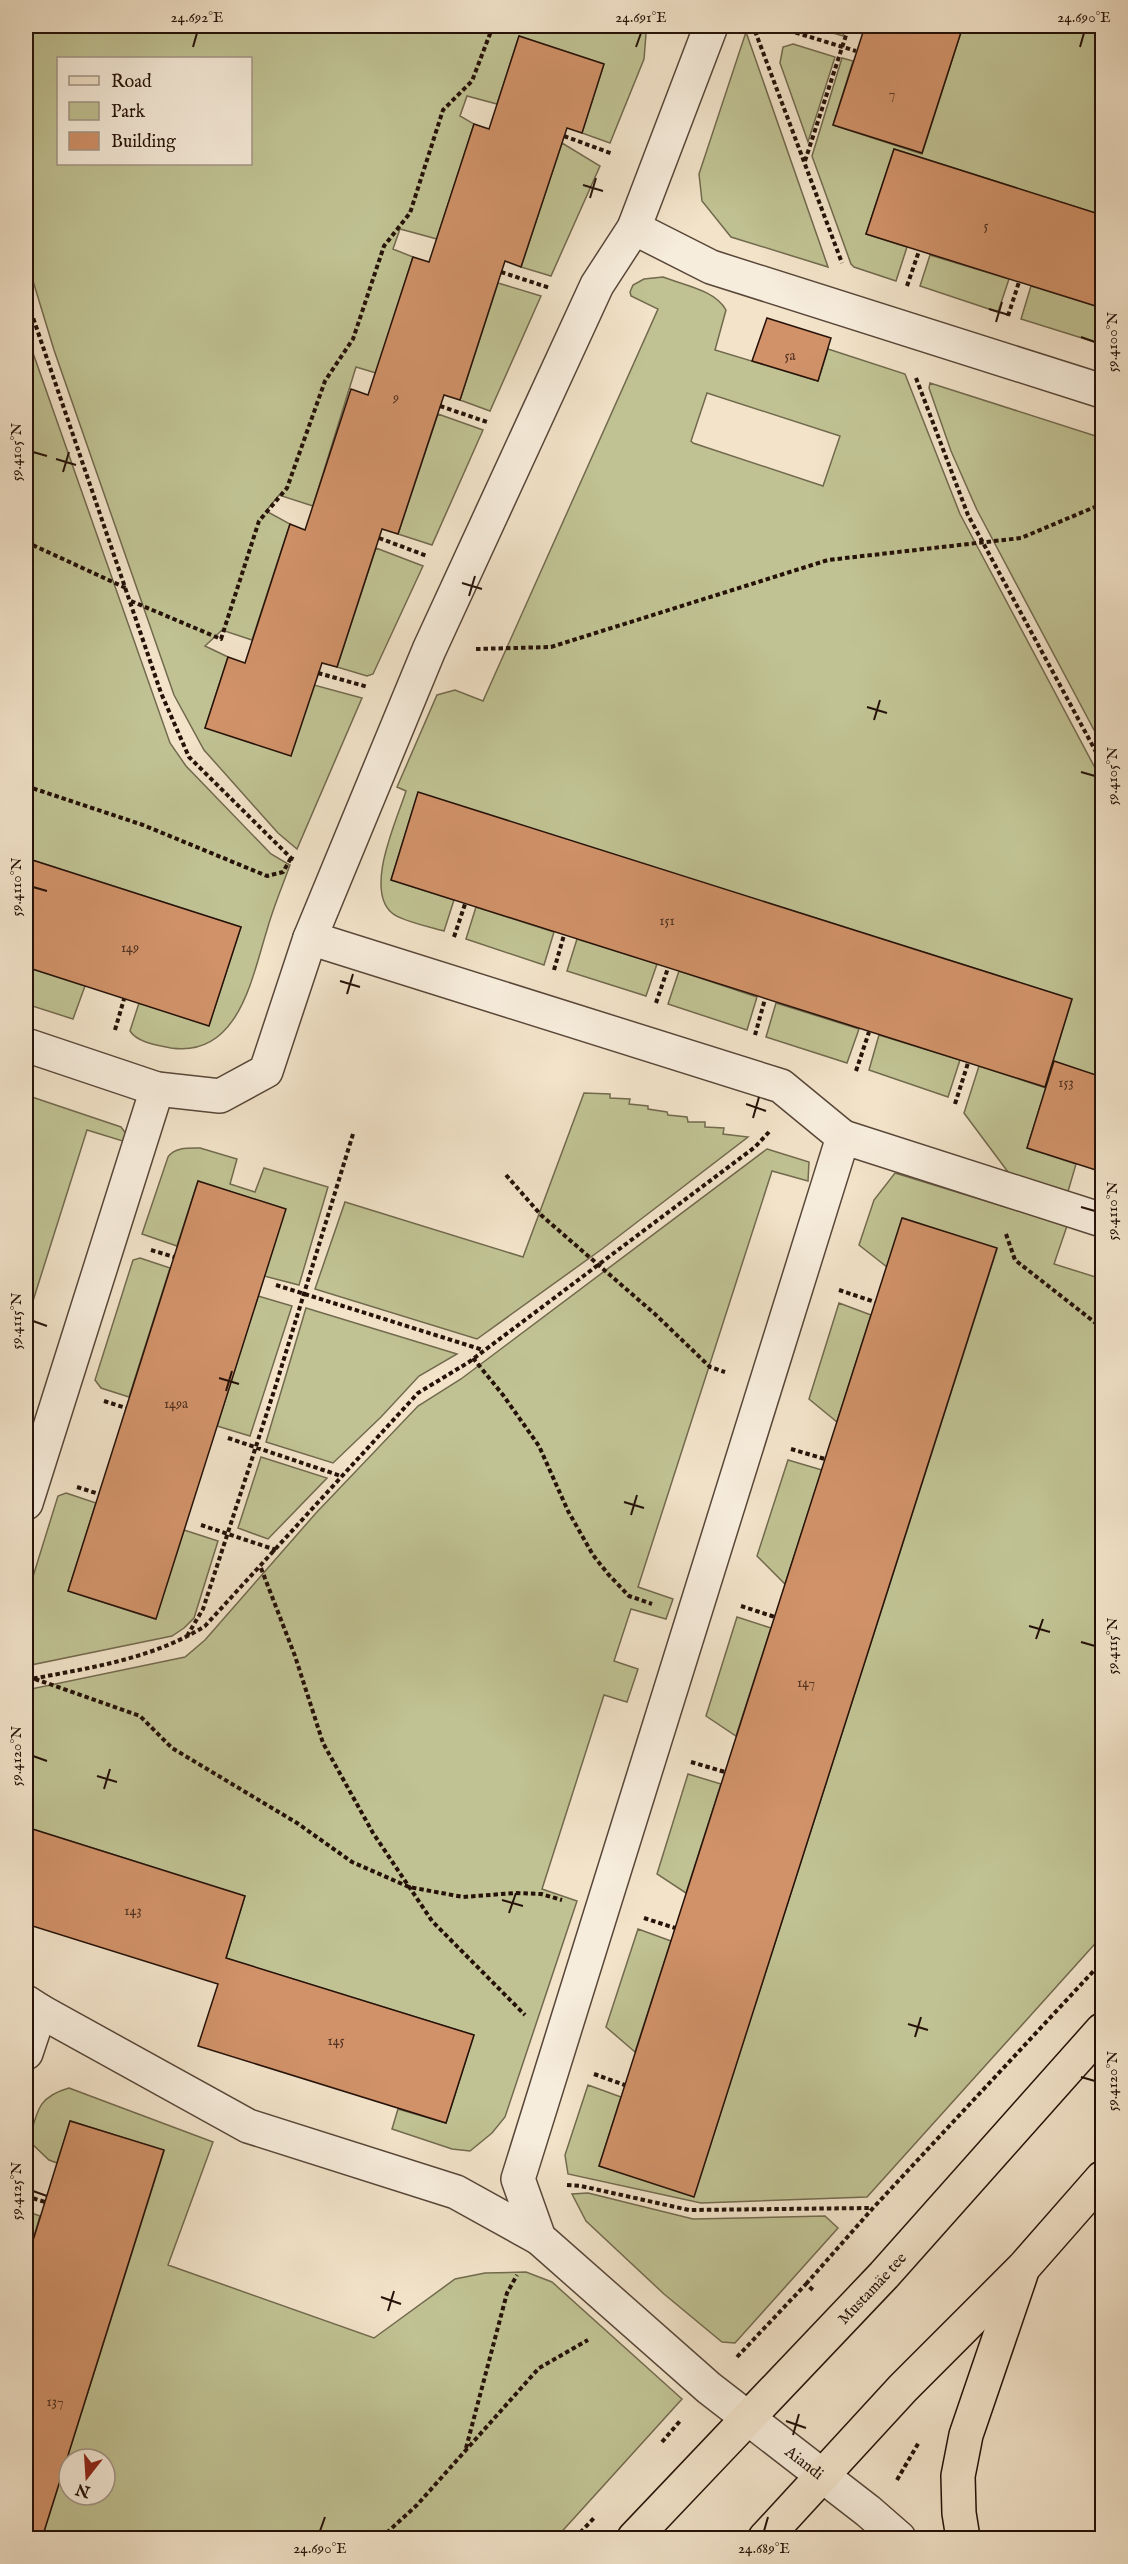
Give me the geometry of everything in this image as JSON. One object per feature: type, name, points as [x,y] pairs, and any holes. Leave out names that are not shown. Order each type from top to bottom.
[{"type":"main road","name":"Mustamäe tee","points":[[634,2538],[884,2276],[1102,2030]]},
{"type":"main road","points":[[765,2538],[903,2388],[1023,2268],[1102,2178]]},
{"type":"main road","points":[[963,2538],[959,2512],[958,2476],[966,2435],[1023,2268]]},
{"type":"street","points":[[26,1045],[157,1089],[220,1096],[266,1071],[310,938],[429,650],[597,285],[634,228],[711,26]]},
{"type":"street","points":[[634,228],[711,267],[1102,392]]},
{"type":"street","points":[[310,938],[781,1086],[843,1137],[1102,1220]]},
{"type":"street","points":[[26,1503],[157,1089]]},
{"type":"street","points":[[539,2238],[518,2179],[843,1137]]},
{"type":"street","points":[[26,2054],[32,2007]]},
{"type":"street","name":"Aiandi","points":[[32,2007],[248,2126],[456,2192],[539,2238],[709,2388],[868,2511],[899,2538]]},
{"type":"path","points":[[131,601],[222,639],[258,521],[287,488],[325,381],[353,339],[384,246],[410,213],[443,110],[472,81],[493,26]]},
{"type":"path","points":[[753,26],[843,266]]},
{"type":"path","points":[[774,26],[856,51]]},
{"type":"path","points":[[805,162],[849,26]]},
{"type":"path","points":[[564,136],[614,154]]},
{"type":"path","points":[[907,287],[919,251]]},
{"type":"path","points":[[501,272],[553,289]]},
{"type":"path","points":[[1007,320],[1019,282]]},
{"type":"path","points":[[26,297],[161,693],[189,757],[291,858],[336,876]]},
{"type":"path","points":[[911,368],[968,515],[1102,763]]},
{"type":"path","points":[[440,406],[493,424]]},
{"type":"path","points":[[429,650],[551,647],[828,560],[1021,538],[1102,504]]},
{"type":"path","points":[[379,538],[433,558]]},
{"type":"path","points":[[26,542],[127,588]]},
{"type":"path","points":[[318,673],[375,689]]},
{"type":"path","points":[[26,786],[143,825],[267,876],[283,872],[291,858]]},
{"type":"path","points":[[453,941],[465,904]]},
{"type":"path","points":[[553,974],[564,935]]},
{"type":"path","points":[[655,1006],[668,968]]},
{"type":"path","points":[[112,1036],[124,999]]},
{"type":"path","points":[[754,1038],[765,999]]},
{"type":"path","points":[[856,1071],[869,1032]]},
{"type":"path","points":[[955,1104],[968,1063]]},
{"type":"path","points":[[26,1680],[141,1656],[184,1639],[205,1626],[261,1568],[418,1393],[473,1359],[597,1263],[755,1147],[799,1101]]},
{"type":"path","points":[[184,1639],[197,1623],[203,1609],[353,1134]]},
{"type":"path","points":[[506,1175],[541,1215],[656,1315],[710,1368],[766,1385]]},
{"type":"path","points":[[994,1185],[996,1205],[1015,1260],[1102,1328]]},
{"type":"path","points":[[276,1285],[483,1350]]},
{"type":"path","points":[[837,1290],[875,1302]]},
{"type":"path","points":[[473,1359],[503,1395],[538,1446],[579,1532],[608,1575],[629,1596],[693,1617]]},
{"type":"path","points":[[228,1438],[342,1476]]},
{"type":"path","points":[[786,1448],[825,1459]]},
{"type":"path","points":[[201,1525],[276,1550]]},
{"type":"path","points":[[261,1568],[296,1656],[323,1743],[374,1833],[432,1921],[536,2027],[561,2040]]},
{"type":"path","points":[[736,1604],[775,1617]]},
{"type":"path","points":[[33,1678],[140,1716],[172,1748],[297,1823],[352,1863],[409,1887],[463,1897],[506,1893],[541,1894],[602,1910]]},
{"type":"path","points":[[686,1760],[725,1772]]},
{"type":"path","points":[[636,1915],[675,1928]]},
{"type":"path","points":[[736,2358],[1102,1962]]},
{"type":"path","points":[[586,2071],[625,2085]]},
{"type":"path","points":[[563,2185],[581,2186],[689,2210],[873,2208]]},
{"type":"path","points":[[26,2196],[45,2202]]},
{"type":"path","points":[[466,2450],[507,2293],[539,2238]]},
{"type":"path","points":[[806,2284],[820,2296]]},
{"type":"path","points":[[381,2538],[417,2505],[539,2368],[628,2316]]},
{"type":"path","points":[[894,2486],[920,2440]]},
{"type":"green space","points":[[26,26],[642,26],[646,34],[644,59],[610,143],[582,133],[604,64],[519,36],[497,104],[467,96],[460,116],[474,124],[437,239],[400,229],[393,249],[413,257],[376,373],[356,367],[313,506],[279,495],[266,511],[290,524],[252,640],[222,630],[205,646],[228,657],[205,728],[314,685],[362,698],[297,849],[278,833],[204,750],[174,695],[54,350],[26,258]]},
{"type":"green space","points":[[811,26],[846,26],[843,36]]},
{"type":"green space","points":[[963,26],[1102,26],[1102,215],[894,149],[866,234],[907,247],[896,281],[854,267],[812,156],[842,58],[853,61],[833,125],[922,154]]},
{"type":"green space","points":[[746,32],[828,267],[731,237],[702,201],[699,174]]},
{"type":"green space","points":[[793,44],[835,57],[808,142],[780,63],[783,47]]},
{"type":"green space","points":[[562,143],[600,166],[551,276],[521,267]]},
{"type":"green space","points":[[930,255],[1009,279],[998,312],[920,286]]},
{"type":"green space","points":[[663,277],[707,293],[721,303],[726,310],[715,350],[818,381],[828,349],[905,374],[960,514],[1102,781],[1102,1078],[1053,1061],[1072,999],[418,793],[391,880],[454,900],[444,931],[402,919],[392,913],[384,902],[381,888],[385,854],[406,791],[397,787],[437,695],[455,690],[483,701],[658,309],[631,296],[633,285],[644,279]],"holes":[[[707,393],[840,436],[823,486],[691,441]]]},
{"type":"green space","points":[[498,283],[541,296],[490,411],[460,400]]},
{"type":"green space","points":[[1031,286],[1102,308],[1101,344],[1021,319]]},
{"type":"green space","points":[[26,333],[170,743],[186,766],[271,854],[290,865],[248,991],[239,1010],[227,1027],[213,1040],[194,1048],[160,1046],[133,1035],[130,1031],[139,1003],[209,1025],[241,927],[26,858]]},
{"type":"green space","points":[[930,383],[1102,438],[1102,745],[977,510],[951,451],[929,388]]},
{"type":"green space","points":[[438,414],[483,430],[432,545],[398,534]]},
{"type":"green space","points":[[376,548],[423,566],[373,674],[367,676],[337,667]]},
{"type":"green space","points":[[476,907],[554,932],[544,965],[466,939]]},
{"type":"green space","points":[[577,939],[657,964],[646,996],[567,971]]},
{"type":"green space","points":[[26,967],[85,986],[73,1019],[26,1004]]},
{"type":"green space","points":[[679,971],[757,997],[747,1030],[668,1004]]},
{"type":"green space","points":[[776,1003],[859,1029],[847,1063],[766,1037]]},
{"type":"green space","points":[[879,1035],[960,1060],[948,1097],[869,1070]]},
{"type":"green space","points":[[979,1066],[1046,1088],[1027,1148],[1076,1164],[1067,1195],[1014,1180],[964,1113]]},
{"type":"green space","points":[[584,1093],[610,1094],[610,1098],[630,1099],[629,1104],[648,1106],[648,1109],[667,1112],[668,1115],[687,1117],[688,1122],[705,1122],[705,1127],[724,1128],[723,1134],[748,1137],[602,1249],[477,1339],[315,1289],[345,1202],[523,1257]]},
{"type":"green space","points":[[26,1095],[121,1127],[129,1143],[87,1130],[26,1323]]},
{"type":"green space","points":[[200,1148],[237,1159],[230,1184],[255,1192],[264,1168],[328,1187],[299,1285],[264,1276],[285,1209],[198,1181],[177,1246],[142,1234],[168,1157],[178,1150]]},
{"type":"green space","points":[[767,1149],[809,1162],[808,1181],[772,1171],[638,1587],[673,1599],[666,1619],[631,1609],[614,1661],[638,1669],[627,1702],[604,1695],[542,1889],[577,1901],[505,2117],[492,2133],[470,2151],[452,2149],[392,2129],[398,2109],[446,2123],[474,2035],[226,1958],[245,1896],[26,1827],[26,1690],[185,1657],[205,1640],[316,1513],[418,1406],[461,1379]]},
{"type":"green space","points":[[895,1173],[1067,1226],[1054,1264],[1102,1279],[1102,1936],[867,2197],[701,2203],[568,2174],[565,2155],[588,2085],[621,2097],[599,2166],[694,2196],[997,1249],[903,1218],[887,1267],[859,1245],[874,1200]]},
{"type":"green space","points":[[140,1258],[170,1268],[129,1397],[101,1388],[95,1380],[133,1260]]},
{"type":"green space","points":[[258,1296],[292,1306],[250,1436],[217,1426]]},
{"type":"green space","points":[[839,1303],[871,1315],[837,1422],[809,1399]]},
{"type":"green space","points":[[306,1308],[457,1354],[419,1376],[333,1463],[266,1442]]},
{"type":"green space","points":[[261,1457],[327,1478],[268,1539],[238,1528]]},
{"type":"green space","points":[[788,1460],[822,1470],[785,1584],[757,1556]]},
{"type":"green space","points":[[66,1493],[96,1503],[68,1591],[155,1619],[184,1530],[218,1541],[194,1618],[184,1628],[172,1636],[26,1666],[26,1599],[58,1496]]},
{"type":"green space","points":[[737,1617],[771,1628],[736,1736],[706,1716]]},
{"type":"green space","points":[[688,1774],[721,1784],[686,1893],[657,1874]]},
{"type":"green space","points":[[638,1929],[671,1941],[635,2052],[606,2027]]},
{"type":"green space","points":[[69,2088],[213,2142],[168,2265],[374,2338],[455,2279],[485,2273],[526,2272],[552,2282],[682,2399],[556,2538],[42,2538],[57,2490],[57,2507],[117,2507],[117,2447],[71,2447],[164,2151],[71,2121],[57,2163],[49,2160],[29,2141],[40,2107],[50,2096]]},
{"type":"green space","points":[[588,2193],[693,2219],[825,2216],[838,2228],[735,2343],[722,2342],[664,2294],[586,2221],[572,2194]]},
{"type":"green space","points":[[26,2211],[40,2216],[26,2263]]},
{"type":"building","points":[[865,26],[963,26],[922,153],[833,125]]},
{"type":"building","points":[[519,36],[604,64],[582,133],[567,128],[521,267],[505,261],[460,400],[444,395],[398,534],[382,529],[337,667],[322,663],[291,756],[205,728],[228,657],[245,663],[290,524],[305,530],[351,389],[368,395],[413,257],[429,262],[474,124],[489,129]]},
{"type":"building","points":[[894,149],[1102,215],[1102,308],[866,234]]},
{"type":"building","points":[[767,318],[831,338],[818,381],[752,361]]},
{"type":"building","points":[[418,792],[1072,999],[1045,1087],[391,880]]},
{"type":"building","points":[[26,858],[241,927],[209,1026],[26,967]]},
{"type":"building","points":[[1054,1061],[1102,1077],[1102,1172],[1027,1148]]},
{"type":"building","points":[[198,1181],[286,1209],[156,1619],[68,1591]]},
{"type":"building","points":[[902,1218],[997,1248],[694,2197],[599,2166]]},
{"type":"building","points":[[26,1827],[245,1896],[226,1958],[474,2035],[446,2123],[198,2046],[218,1984],[26,1924]]},
{"type":"building","points":[[70,2121],[164,2150],[71,2447],[57,2447],[57,2490],[42,2538],[26,2538],[26,2263]]}]
